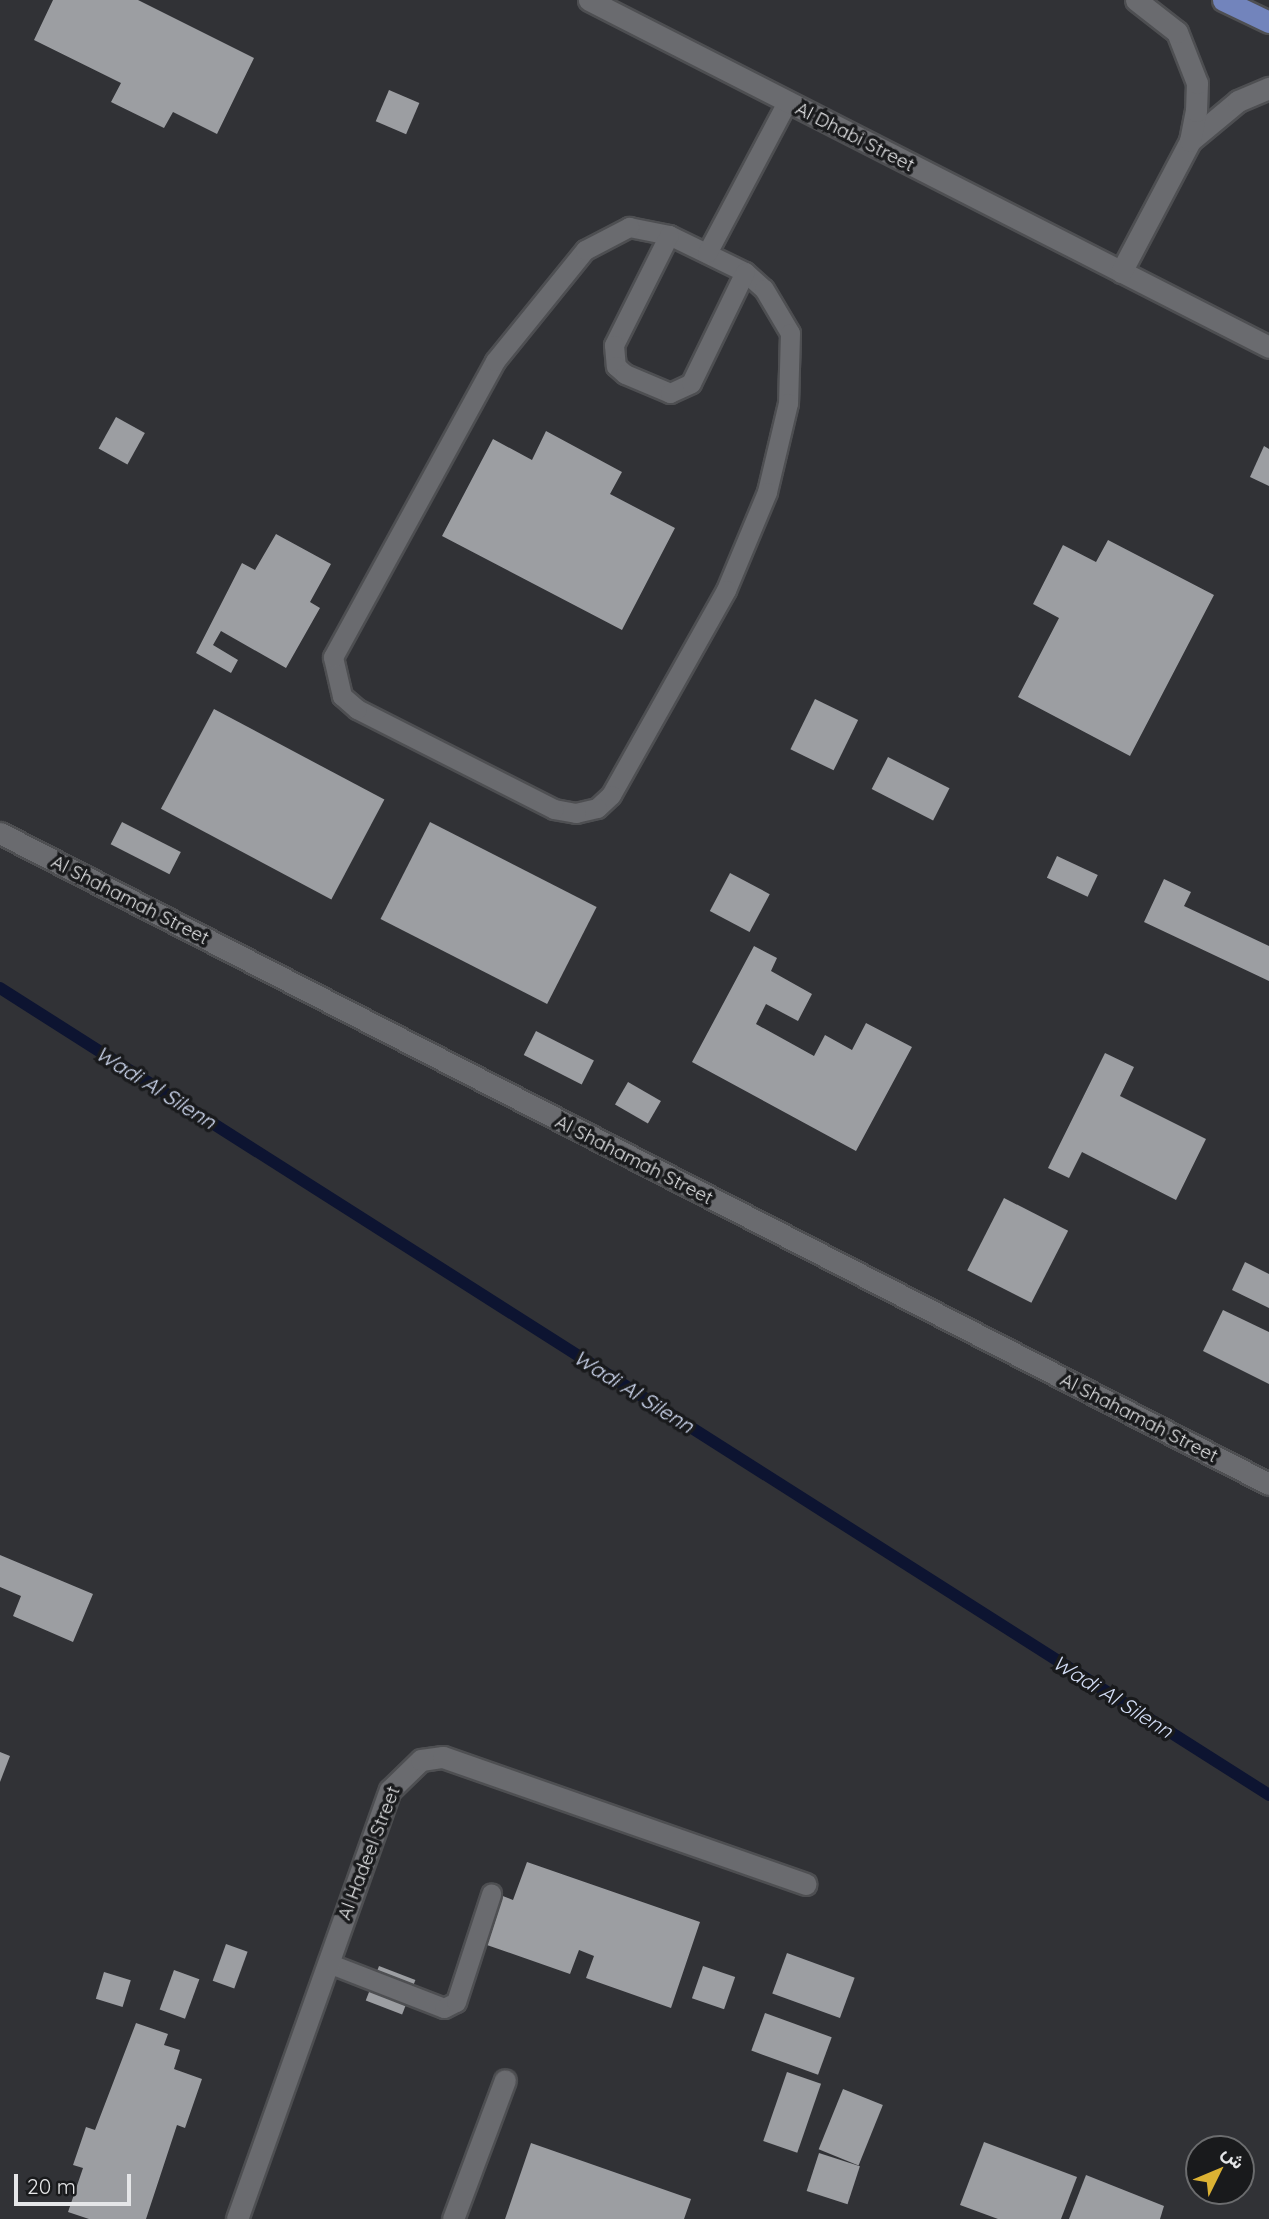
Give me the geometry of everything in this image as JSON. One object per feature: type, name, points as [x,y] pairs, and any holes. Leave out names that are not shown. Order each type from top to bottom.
[{"type":"main road","points":[[1223,0],[1269,22]]},
{"type":"street","name":"Al Dhabi Street","points":[[589,0],[1269,347]]},
{"type":"street","points":[[1121,272],[1190,141],[1197,83],[1190,57],[1177,32],[1136,0]]},
{"type":"street","points":[[1190,141],[1238,102],[1269,88]]},
{"type":"street","name":"Al Shahamah Street","points":[[0,833],[1269,1484]]},
{"type":"street","name":"Al Hadeel Street","points":[[237,2219],[390,1790],[421,1760],[443,1757],[805,1884]]},
{"type":"street","points":[[453,2219],[505,2080]]},
{"type":"lane","points":[[707,253],[786,102]]},
{"type":"lane","points":[[629,227],[669,235],[745,272],[775,304],[790,332],[788,403],[767,492],[726,590],[611,794],[597,808],[576,813],[554,809],[357,709],[342,696],[333,657],[468,407],[526,318],[586,250],[609,234],[629,227]]},
{"type":"lane","points":[[669,235],[614,345],[616,366],[625,374],[670,393],[691,383],[745,272]]},
{"type":"lane","points":[[328,1963],[444,2008],[456,2002],[491,1894]]},
{"type":"building","points":[[53,0],[138,0],[254,58],[217,134],[173,112],[164,128],[111,102],[121,83],[34,40]]},
{"type":"building","points":[[389,90],[419,103],[406,134],[376,121]]},
{"type":"building","points":[[116,417],[145,433],[127,464],[99,448]]},
{"type":"building","points":[[546,431],[622,472],[610,494],[675,528],[622,630],[442,536],[493,439],[532,460]]},
{"type":"building","points":[[1264,446],[1269,449],[1269,486],[1250,477]]},
{"type":"building","points":[[276,534],[331,564],[310,602],[320,608],[286,668],[221,631],[213,645],[238,660],[231,673],[196,653],[242,563],[255,570]]},
{"type":"building","points":[[1108,540],[1214,595],[1130,756],[1018,697],[1059,618],[1033,604],[1063,545],[1096,562]]},
{"type":"building","points":[[815,699],[858,720],[834,770],[790,749]]},
{"type":"building","points":[[214,709],[384,800],[331,899],[161,809]]},
{"type":"building","points":[[888,757],[949,788],[933,820],[872,789]]},
{"type":"building","points":[[122,822],[181,852],[169,874],[111,844]]},
{"type":"building","points":[[430,822],[597,907],[547,1004],[381,919]]},
{"type":"building","points":[[1057,856],[1098,875],[1088,897],[1047,878]]},
{"type":"building","points":[[730,873],[770,894],[750,932],[710,911]]},
{"type":"building","points":[[1164,879],[1191,892],[1184,906],[1269,946],[1269,981],[1144,922]]},
{"type":"building","points":[[754,946],[777,958],[771,971],[812,994],[798,1021],[766,1004],[756,1024],[814,1056],[825,1035],[852,1050],[866,1023],[912,1047],[856,1151],[692,1062]]},
{"type":"building","points":[[536,1031],[594,1061],[582,1085],[524,1055]]},
{"type":"building","points":[[1105,1053],[1134,1067],[1120,1096],[1206,1139],[1176,1200],[1082,1152],[1069,1178],[1048,1168]]},
{"type":"building","points":[[628,1082],[661,1101],[648,1124],[615,1105]]},
{"type":"building","points":[[1004,1198],[1068,1231],[1031,1303],[967,1270]]},
{"type":"building","points":[[1245,1262],[1269,1274],[1269,1308],[1232,1290]]},
{"type":"building","points":[[1223,1310],[1269,1332],[1269,1384],[1203,1351]]},
{"type":"building","points":[[0,1555],[93,1594],[73,1642],[13,1616],[21,1596],[0,1587]]},
{"type":"building","points":[[0,1752],[10,1756],[0,1782]]},
{"type":"building","points":[[527,1862],[700,1922],[671,2008],[586,1978],[594,1956],[579,1950],[570,1974],[484,1944],[500,1895],[513,1900]]},
{"type":"building","points":[[226,1944],[248,1952],[234,1989],[213,1981]]},
{"type":"building","points":[[787,1953],[855,1978],[840,2018],[772,1993]]},
{"type":"building","points":[[379,1966],[415,1980],[402,2015],[366,2001]]},
{"type":"building","points":[[703,1966],[735,1977],[724,2009],[692,1998]]},
{"type":"building","points":[[174,1970],[199,1979],[185,2019],[160,2009]]},
{"type":"building","points":[[104,1972],[131,1980],[123,2007],[96,1999]]},
{"type":"building","points":[[765,2013],[832,2037],[818,2075],[751,2051]]},
{"type":"building","points":[[136,2023],[168,2034],[164,2045],[180,2050],[174,2069],[202,2079],[185,2128],[177,2125],[146,2219],[89,2219],[68,2212],[83,2168],[73,2165],[86,2127],[95,2130]]},
{"type":"building","points":[[787,2072],[821,2084],[797,2153],[763,2141]]},
{"type":"building","points":[[843,2089],[883,2105],[859,2165],[819,2149]]},
{"type":"building","points":[[984,2142],[1077,2177],[1061,2219],[998,2219],[960,2205]]},
{"type":"building","points":[[531,2143],[691,2199],[684,2219],[505,2219]]},
{"type":"building","points":[[819,2153],[860,2166],[848,2204],[807,2191]]},
{"type":"building","points":[[1086,2175],[1164,2206],[1160,2219],[1069,2219]]},
{"type":"waterway","name":"Wadi Al Silenn","points":[[0,988],[1269,1795]]}]
